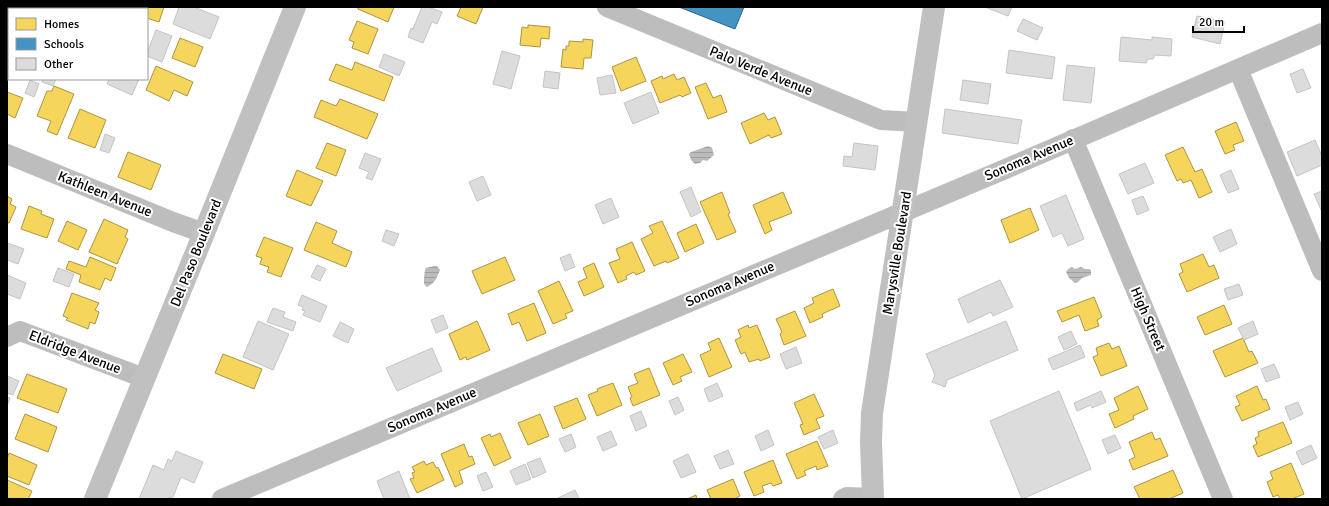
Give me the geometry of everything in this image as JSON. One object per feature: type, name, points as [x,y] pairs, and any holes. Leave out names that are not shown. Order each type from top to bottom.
[{"type":"main road","name":"Marysville Boulevard","points":[[873,498],[872,414],[934,7]]},
{"type":"main road","name":"Del Paso Boulevard","points":[[95,499],[204,233],[291,8]]},
{"type":"street","name":"Palo Verde Avenue","points":[[607,7],[881,120],[917,122]]},
{"type":"street","name":"Sonoma Avenue","points":[[222,499],[1322,33]]},
{"type":"street","points":[[1238,69],[1322,271]]},
{"type":"street","name":"High Street","points":[[1073,139],[1223,499]]},
{"type":"street","name":"Kathleen Avenue","points":[[7,154],[204,233]]},
{"type":"street","name":"Eldridge Avenue","points":[[7,336],[20,331],[144,378]]},
{"type":"street","points":[[843,499],[847,497],[873,498]]},
{"type":"shaded area","points":[[708,146],[712,148],[714,155],[707,161],[703,160],[700,163],[695,164],[691,160],[689,154]]},
{"type":"shaded area","points":[[437,266],[440,270],[432,284],[427,287],[424,284],[425,269]]},
{"type":"shaded area","points":[[1072,267],[1075,269],[1081,267],[1089,269],[1091,270],[1091,275],[1082,278],[1075,283],[1069,278],[1066,272]]},
{"type":"building: Homes","points":[[64,7],[84,7],[74,8]]},
{"type":"building: Homes","points":[[123,7],[140,7],[140,8]]},
{"type":"building: Homes","points":[[164,7],[159,22],[148,18],[148,8],[146,8]]},
{"type":"building: Homes","points":[[358,7],[394,7],[388,22],[358,9]]},
{"type":"building: Homes","points":[[461,7],[483,7],[476,24],[457,16]]},
{"type":"building: Homes","points":[[357,21],[378,29],[368,54],[352,48],[354,42],[349,40]]},
{"type":"building: Homes","points":[[528,25],[550,27],[549,39],[541,38],[540,47],[520,45],[522,27],[528,28]]},
{"type":"building: Homes","points":[[180,38],[203,47],[195,67],[172,58]]},
{"type":"building: Homes","points":[[583,39],[593,40],[591,58],[584,58],[583,69],[561,67],[563,49],[566,50],[566,46],[569,46],[569,41],[583,42]]},
{"type":"building: Homes","points":[[636,57],[646,81],[621,91],[612,67]]},
{"type":"building: Homes","points":[[355,62],[393,77],[384,101],[329,80],[336,64],[352,70]]},
{"type":"building: Homes","points":[[156,66],[193,82],[187,96],[174,90],[169,101],[146,90]]},
{"type":"building: Homes","points":[[674,74],[677,80],[684,77],[691,93],[682,97],[680,95],[660,103],[651,81],[662,76],[663,79]]},
{"type":"building: Homes","points":[[706,83],[713,98],[721,95],[727,112],[708,119],[695,87]]},
{"type":"building: Homes","points":[[54,86],[74,94],[57,135],[47,131],[51,121],[37,116],[47,91],[52,91]]},
{"type":"building: Homes","points":[[7,92],[23,98],[15,118],[7,114]]},
{"type":"building: Homes","points":[[340,99],[378,114],[367,139],[314,117],[321,100],[336,106]]},
{"type":"building: Homes","points":[[80,109],[106,120],[95,148],[68,138]]},
{"type":"building: Homes","points":[[764,113],[768,120],[775,117],[782,134],[771,138],[769,135],[750,144],[741,123]]},
{"type":"building: Homes","points":[[1236,122],[1244,141],[1233,145],[1235,150],[1225,154],[1215,131]]},
{"type":"building: Homes","points":[[327,143],[346,150],[336,176],[316,168]]},
{"type":"building: Homes","points":[[1183,147],[1195,172],[1202,169],[1212,192],[1199,198],[1191,180],[1183,183],[1181,179],[1177,181],[1165,155]]},
{"type":"building: Homes","points":[[128,152],[161,165],[151,190],[118,177]]},
{"type":"building: Homes","points":[[297,170],[323,181],[311,206],[286,196]]},
{"type":"building: Homes","points":[[722,192],[730,213],[728,214],[736,232],[717,240],[700,202]]},
{"type":"building: Homes","points":[[783,192],[792,213],[769,222],[772,230],[765,234],[753,205]]},
{"type":"building: Homes","points":[[7,196],[12,199],[10,204],[16,207],[9,223],[7,222]]},
{"type":"building: Homes","points":[[29,206],[42,211],[41,214],[54,219],[47,238],[21,229]]},
{"type":"building: Homes","points":[[1030,208],[1039,230],[1010,243],[1001,220]]},
{"type":"building: Homes","points":[[104,219],[128,230],[125,237],[128,239],[117,264],[89,252]]},
{"type":"building: Homes","points":[[67,221],[87,230],[78,250],[58,241]]},
{"type":"building: Homes","points":[[662,221],[679,258],[654,266],[641,239],[653,233],[649,226]]},
{"type":"building: Homes","points":[[316,222],[337,231],[332,243],[352,252],[346,267],[304,250]]},
{"type":"building: Homes","points":[[696,224],[704,243],[685,252],[677,233]]},
{"type":"building: Homes","points":[[264,237],[293,248],[281,277],[267,272],[269,267],[260,264],[262,258],[256,256]]},
{"type":"building: Homes","points":[[632,242],[645,271],[636,275],[634,272],[626,276],[627,279],[618,283],[609,263],[620,259],[616,249]]},
{"type":"building: Homes","points":[[1203,254],[1209,267],[1214,265],[1219,278],[1187,292],[1179,274],[1183,272],[1180,264]]},
{"type":"building: Homes","points":[[90,257],[116,268],[111,281],[105,278],[100,290],[79,282],[81,275],[66,269],[69,261],[86,267]]},
{"type":"building: Homes","points":[[505,257],[515,280],[482,294],[472,271]]},
{"type":"building: Homes","points":[[594,263],[604,287],[584,296],[578,282],[587,278],[583,268]]},
{"type":"building: Homes","points":[[559,281],[573,311],[565,314],[567,318],[553,324],[538,291]]},
{"type":"building: Homes","points":[[833,289],[840,306],[822,314],[823,317],[810,323],[804,308],[814,303],[812,298]]},
{"type":"building: Homes","points":[[72,293],[99,303],[95,310],[99,312],[95,324],[90,322],[88,329],[66,320],[68,318],[63,316]]},
{"type":"building: Homes","points":[[1094,297],[1102,317],[1097,320],[1099,326],[1085,331],[1079,315],[1062,322],[1057,311]]},
{"type":"building: Homes","points":[[534,303],[546,333],[527,341],[519,322],[512,325],[508,314]]},
{"type":"building: Homes","points":[[1224,305],[1232,324],[1205,335],[1197,317]]},
{"type":"building: Homes","points":[[795,311],[806,336],[784,345],[780,334],[782,332],[776,319]]},
{"type":"building: Homes","points":[[477,321],[490,350],[467,360],[466,357],[460,360],[449,334]]},
{"type":"building: Homes","points":[[748,325],[749,328],[757,325],[770,357],[760,361],[759,359],[749,362],[745,352],[741,354],[735,340],[741,337],[738,330]]},
{"type":"building: Homes","points":[[719,338],[732,367],[709,377],[700,355],[711,350],[708,343]]},
{"type":"building: Homes","points":[[1243,338],[1249,352],[1252,351],[1258,363],[1225,377],[1213,351]]},
{"type":"building: Homes","points":[[1109,343],[1112,349],[1119,346],[1127,366],[1101,376],[1093,357],[1098,355],[1096,348]]},
{"type":"building: Homes","points":[[223,354],[262,369],[254,389],[215,373]]},
{"type":"building: Homes","points":[[683,354],[692,372],[680,377],[682,381],[673,385],[663,363]]},
{"type":"building: Homes","points":[[649,368],[660,395],[633,406],[630,398],[632,397],[628,387],[638,383],[634,374]]},
{"type":"building: Homes","points":[[27,374],[67,389],[58,413],[17,398]]},
{"type":"building: Homes","points":[[613,383],[622,405],[597,416],[588,395],[598,391],[597,389]]},
{"type":"building: Homes","points":[[1138,386],[1148,409],[1133,416],[1134,419],[1115,428],[1109,414],[1119,410],[1114,398]]},
{"type":"building: Homes","points":[[1257,386],[1263,400],[1266,399],[1270,409],[1242,421],[1235,407],[1240,405],[1236,396]]},
{"type":"building: Homes","points":[[814,394],[824,416],[816,419],[820,428],[804,435],[800,425],[803,424],[794,403]]},
{"type":"building: Homes","points":[[577,398],[586,419],[563,429],[554,407]]},
{"type":"building: Homes","points":[[25,414],[57,427],[48,452],[15,439]]},
{"type":"building: Homes","points":[[540,414],[549,436],[528,445],[518,423]]},
{"type":"building: Homes","points":[[1283,422],[1292,443],[1258,457],[1253,446],[1257,444],[1255,438],[1259,436],[1258,432]]},
{"type":"building: Homes","points":[[1152,432],[1155,440],[1160,438],[1168,456],[1133,470],[1129,460],[1135,457],[1129,442]]},
{"type":"building: Homes","points":[[500,433],[511,458],[494,466],[481,438],[490,434],[491,437]]},
{"type":"building: Homes","points":[[817,441],[828,466],[817,470],[816,466],[804,471],[806,475],[797,479],[786,454]]},
{"type":"building: Homes","points":[[464,444],[469,457],[472,456],[475,464],[459,471],[463,483],[455,487],[441,454]]},
{"type":"building: Homes","points":[[9,453],[37,465],[29,485],[7,476],[7,459]]},
{"type":"building: Homes","points":[[773,460],[782,483],[773,486],[771,483],[762,486],[764,492],[754,496],[744,472]]},
{"type":"building: Homes","points":[[424,461],[426,465],[433,462],[436,468],[438,467],[444,480],[417,493],[410,479],[414,478],[412,473],[415,472],[412,467]]},
{"type":"building: Homes","points":[[1291,463],[1304,494],[1292,499],[1280,499],[1278,495],[1273,497],[1267,482],[1273,479],[1270,472]]},
{"type":"building: Homes","points":[[1173,470],[1183,493],[1169,499],[1140,499],[1134,487]]},
{"type":"building: Homes","points":[[733,479],[740,496],[734,499],[711,499],[707,490]]},
{"type":"building: Homes","points":[[7,480],[32,491],[28,499],[7,499]]},
{"type":"building: Homes","points":[[696,495],[697,499],[687,499]]},
{"type":"building: Schools","points":[[679,7],[744,7],[735,29]]},
{"type":"building: Other","points":[[39,7],[56,8],[40,8]]},
{"type":"building: Other","points":[[179,7],[194,7],[219,17],[210,39],[173,24]]},
{"type":"building: Other","points":[[422,7],[428,7],[442,12],[437,24],[432,22],[423,43],[408,37]]},
{"type":"building: Other","points":[[985,7],[1012,7],[1008,16]]},
{"type":"building: Other","points":[[1197,16],[1225,22],[1220,44],[1192,37]]},
{"type":"building: Other","points":[[1023,19],[1043,28],[1037,40],[1017,31]]},
{"type":"building: Other","points":[[7,21],[8,32],[7,33]]},
{"type":"building: Other","points":[[156,30],[172,36],[162,62],[148,56],[148,50]]},
{"type":"building: Other","points":[[1121,37],[1152,40],[1152,37],[1172,39],[1171,56],[1155,55],[1153,59],[1148,59],[1146,63],[1119,61]]},
{"type":"building: Other","points":[[1009,50],[1055,57],[1052,79],[1006,73]]},
{"type":"building: Other","points":[[502,51],[520,56],[511,89],[493,84]]},
{"type":"building: Other","points":[[384,54],[405,62],[399,76],[379,67]]},
{"type":"building: Other","points":[[1067,65],[1095,68],[1091,103],[1063,100]]},
{"type":"building: Other","points":[[1303,69],[1311,88],[1297,93],[1290,74]]},
{"type":"building: Other","points":[[545,71],[560,73],[558,89],[543,87]]},
{"type":"building: Other","points":[[612,75],[616,93],[600,95],[597,78]]},
{"type":"building: Other","points":[[30,80],[39,84],[34,97],[25,93]]},
{"type":"building: Other","points":[[43,80],[56,80],[53,86],[42,82]]},
{"type":"building: Other","points":[[109,80],[139,80],[132,95],[107,84]]},
{"type":"building: Other","points":[[963,80],[991,84],[988,104],[960,100]]},
{"type":"building: Other","points":[[651,92],[659,113],[633,124],[624,103]]},
{"type":"building: Other","points":[[945,109],[1022,120],[1018,144],[942,133]]},
{"type":"building: Other","points":[[105,134],[115,138],[109,153],[100,150]]},
{"type":"building: Other","points":[[1315,140],[1322,156],[1322,165],[1297,176],[1287,152]]},
{"type":"building: Other","points":[[854,143],[878,146],[875,170],[843,166],[844,156],[852,157]]},
{"type":"building: Other","points":[[365,153],[381,159],[372,180],[366,178],[369,172],[359,168]]},
{"type":"building: Other","points":[[1145,163],[1154,183],[1128,194],[1119,174]]},
{"type":"building: Other","points":[[1231,170],[1239,189],[1228,193],[1220,175]]},
{"type":"building: Other","points":[[483,176],[491,195],[477,201],[469,182]]},
{"type":"building: Other","points":[[691,187],[701,212],[691,217],[680,192]]},
{"type":"building: Other","points":[[1322,191],[1322,212],[1314,194]]},
{"type":"building: Other","points":[[1066,195],[1084,239],[1068,246],[1062,233],[1053,237],[1040,206]]},
{"type":"building: Other","points":[[1143,196],[1149,210],[1137,215],[1132,200]]},
{"type":"building: Other","points":[[611,198],[619,217],[603,224],[595,205]]},
{"type":"building: Other","points":[[1231,229],[1237,244],[1220,252],[1213,237]]},
{"type":"building: Other","points":[[386,230],[399,234],[394,246],[382,241]]},
{"type":"building: Other","points":[[7,243],[24,249],[18,264],[7,260]]},
{"type":"building: Other","points":[[570,254],[575,267],[565,271],[560,258]]},
{"type":"building: Other","points":[[317,265],[326,269],[320,281],[311,277]]},
{"type":"building: Other","points":[[58,268],[74,274],[69,287],[53,281]]},
{"type":"building: Other","points":[[7,275],[26,283],[20,299],[7,294]]},
{"type":"building: Other","points":[[1000,280],[1013,307],[993,316],[991,312],[968,323],[958,299]]},
{"type":"building: Other","points":[[1239,284],[1243,295],[1228,300],[1224,289]]},
{"type":"building: Other","points":[[302,295],[327,306],[320,322],[303,315],[305,311],[302,310],[303,307],[298,305]]},
{"type":"building: Other","points":[[273,308],[285,312],[283,317],[296,322],[293,331],[267,322]]},
{"type":"building: Other","points":[[443,315],[448,328],[436,333],[431,320]]},
{"type":"building: Other","points":[[258,321],[289,334],[273,370],[243,357]]},
{"type":"building: Other","points":[[1006,321],[1018,350],[947,380],[945,387],[932,382],[935,375],[926,354]]},
{"type":"building: Other","points":[[1253,321],[1258,334],[1244,340],[1238,328]]},
{"type":"building: Other","points":[[340,322],[354,329],[348,343],[333,336]]},
{"type":"building: Other","points":[[1071,331],[1077,344],[1064,350],[1058,337]]},
{"type":"building: Other","points":[[1080,345],[1085,357],[1053,370],[1048,359]]},
{"type":"building: Other","points":[[796,347],[802,363],[786,369],[780,354]]},
{"type":"building: Other","points":[[432,348],[442,371],[397,391],[386,368]]},
{"type":"building: Other","points":[[1274,364],[1280,377],[1266,382],[1261,369]]},
{"type":"building: Other","points":[[7,376],[19,381],[13,395],[7,393]]},
{"type":"building: Other","points":[[717,383],[723,396],[709,402],[704,389]]},
{"type":"building: Other","points":[[1059,391],[1091,469],[1022,499],[990,421]]},
{"type":"building: Other","points":[[1101,391],[1106,402],[1092,408],[1091,405],[1077,411],[1074,403]]},
{"type":"building: Other","points":[[7,397],[10,398],[7,406]]},
{"type":"building: Other","points":[[678,397],[684,410],[675,415],[669,401]]},
{"type":"building: Other","points":[[1298,402],[1303,414],[1290,420],[1285,407]]},
{"type":"building: Other","points":[[641,411],[647,426],[636,431],[630,416]]},
{"type":"building: Other","points":[[768,430],[774,445],[761,451],[755,436]]},
{"type":"building: Other","points":[[833,430],[838,443],[824,449],[818,437]]},
{"type":"building: Other","points":[[611,431],[617,445],[603,451],[597,437]]},
{"type":"building: Other","points":[[571,434],[576,447],[565,452],[559,439]]},
{"type":"building: Other","points":[[1115,435],[1121,448],[1108,454],[1102,440]]},
{"type":"building: Other","points":[[1311,445],[1317,458],[1302,465],[1296,452]]},
{"type":"building: Other","points":[[728,450],[734,464],[720,469],[714,456]]},
{"type":"building: Other","points":[[176,451],[203,462],[194,483],[181,477],[173,497],[163,499],[139,499],[153,465],[164,470],[168,459],[172,461]]},
{"type":"building: Other","points":[[688,454],[696,472],[681,478],[673,461]]},
{"type":"building: Other","points":[[540,458],[546,472],[533,478],[527,463]]},
{"type":"building: Other","points":[[525,464],[531,479],[516,485],[510,471]]},
{"type":"building: Other","points":[[399,471],[410,499],[384,499],[377,481]]},
{"type":"building: Other","points":[[486,472],[493,487],[483,491],[477,476]]},
{"type":"building: Other","points":[[575,490],[579,499],[558,498]]}]
